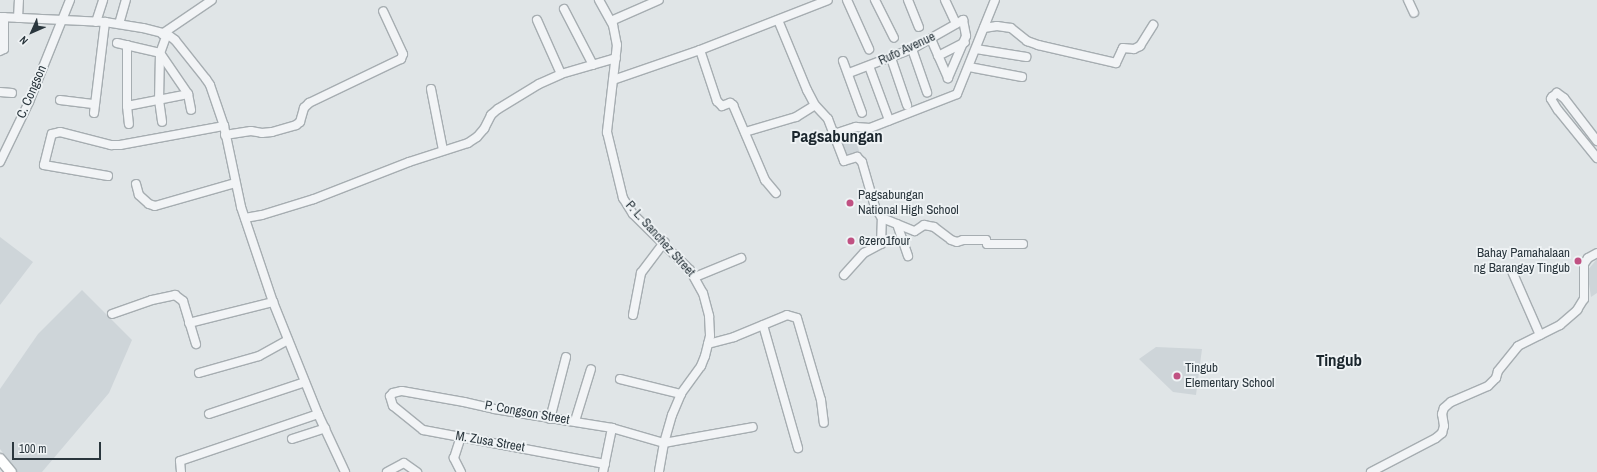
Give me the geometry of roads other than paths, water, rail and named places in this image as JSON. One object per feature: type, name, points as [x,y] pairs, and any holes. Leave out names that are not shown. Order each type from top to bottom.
[{"type":"main road","points":[[0,459],[11,472]]},
{"type":"street","points":[[18,18],[19,0]]},
{"type":"street","name":"C. Congson","points":[[0,162],[30,102],[70,0]]},
{"type":"street","points":[[60,100],[95,109],[100,22],[104,0]]},
{"type":"street","points":[[119,24],[126,0]]},
{"type":"street","points":[[162,122],[159,100],[160,53],[165,34],[212,0]]},
{"type":"street","name":"P. L. Sanchez Street","points":[[599,0],[611,22],[617,45],[607,132],[621,194],[633,214],[684,262],[695,277],[703,293],[709,316],[708,344],[701,366],[681,394],[668,425],[659,472]]},
{"type":"street","points":[[611,22],[659,0]]},
{"type":"street","points":[[613,80],[700,50],[828,0]]},
{"type":"street","points":[[847,0],[869,48]]},
{"type":"street","points":[[875,0],[894,38]]},
{"type":"street","points":[[908,0],[919,27]]},
{"type":"street","points":[[931,39],[947,78],[949,77],[965,42],[966,32],[945,0]]},
{"type":"street","points":[[834,134],[856,127],[870,128],[957,94],[995,0]]},
{"type":"street","points":[[1408,0],[1414,13]]},
{"type":"street","points":[[564,9],[593,65]]},
{"type":"street","points":[[108,176],[44,165],[52,134],[60,132],[111,145],[120,145],[224,130],[262,133],[272,132],[296,125],[300,122],[304,108],[309,103],[401,59],[403,54],[383,11]]},
{"type":"street","points":[[0,51],[4,49],[2,17],[119,24],[165,34],[175,40],[210,85],[224,130],[235,183],[245,218],[274,302],[318,414],[345,472]]},
{"type":"street","points":[[537,20],[561,74]]},
{"type":"street","points":[[778,20],[807,90],[816,105],[828,119],[844,161],[857,157],[862,162],[875,207],[882,218],[881,244],[864,253],[844,274]]},
{"type":"street","name":"Rufo Avenue","points":[[848,73],[912,49],[960,22]]},
{"type":"street","points":[[984,28],[997,26],[1011,28],[1027,41],[1038,45],[1116,64],[1122,50],[1124,48],[1134,49],[1140,46],[1153,25]]},
{"type":"street","points":[[938,56],[965,42]]},
{"type":"street","points":[[117,43],[160,53],[188,94],[191,110]]},
{"type":"street","points":[[127,45],[127,106],[129,124]]},
{"type":"street","points":[[912,49],[927,92]]},
{"type":"street","points":[[976,49],[1026,57]]},
{"type":"street","points":[[700,50],[718,101],[722,106],[732,104],[765,180],[776,193]]},
{"type":"street","points":[[245,218],[262,215],[314,199],[409,162],[468,143],[477,137],[484,129],[491,115],[498,109],[539,84],[561,74],[616,58]]},
{"type":"street","points":[[891,58],[907,104]]},
{"type":"street","points":[[843,61],[862,113]]},
{"type":"street","points":[[869,66],[889,120]]},
{"type":"street","points":[[968,67],[1022,77]]},
{"type":"street","points":[[431,89],[444,150]]},
{"type":"street","points":[[0,92],[12,93]]},
{"type":"street","points":[[1597,140],[1564,98],[1557,93],[1552,97],[1551,99],[1558,110],[1597,158]]},
{"type":"street","points":[[127,106],[188,94]]},
{"type":"street","points":[[745,132],[796,117],[816,105]]},
{"type":"street","points":[[136,184],[139,195],[149,204],[155,206],[235,183]]},
{"type":"street","points":[[882,218],[915,231],[924,225],[928,225],[934,227],[951,240],[957,242],[962,240],[986,240],[987,244],[1023,244]]},
{"type":"street","points":[[897,224],[908,256]]},
{"type":"street","points":[[633,315],[640,274],[664,242]]},
{"type":"street","points":[[1371,472],[1436,438],[1442,433],[1444,426],[1442,414],[1444,408],[1451,402],[1488,386],[1496,378],[1498,371],[1518,346],[1560,325],[1577,310],[1584,299],[1584,264],[1588,258],[1597,253]]},
{"type":"street","points":[[695,277],[741,258]]},
{"type":"street","points":[[1510,269],[1540,335]]},
{"type":"street","points":[[112,314],[152,300],[176,295],[183,301],[196,344]]},
{"type":"street","points":[[189,323],[274,302]]},
{"type":"street","points":[[708,344],[734,337],[786,316],[797,318],[822,400],[824,423]]},
{"type":"street","points":[[763,325],[798,448]]},
{"type":"street","points":[[199,373],[258,356],[288,340]]},
{"type":"street","points":[[550,419],[566,357]]},
{"type":"street","points":[[576,421],[590,369]]},
{"type":"street","points":[[620,379],[681,394]]},
{"type":"street","points":[[209,414],[305,382]]},
{"type":"street","name":"P. Congson Street","points":[[390,396],[393,393],[402,391],[550,419],[576,421],[612,428],[664,443]]},
{"type":"street","name":"M. Zusa Street","points":[[390,396],[393,406],[423,430],[605,464]]},
{"type":"street","points":[[181,472],[180,461],[318,414]]},
{"type":"street","points":[[664,443],[753,427]]},
{"type":"street","points":[[292,439],[325,428]]},
{"type":"street","points":[[603,472],[612,428]]},
{"type":"street","points":[[461,437],[454,458],[461,472]]},
{"type":"street","points":[[387,472],[404,463],[417,472]]},
{"type":"place","name":"Pagsabungan National High School","points":[[850,203]]},
{"type":"place","name":"6zero1four","points":[[851,241]]},
{"type":"place","name":"Bahay Pamahalaan ng Barangay Tingub","points":[[1578,261]]},
{"type":"place","name":"Tingub Elementary School","points":[[1177,376]]},
{"type":"district","name":"Pagsabungan","points":[[837,136]]},
{"type":"district","name":"Tingub","points":[[1339,360]]}]
